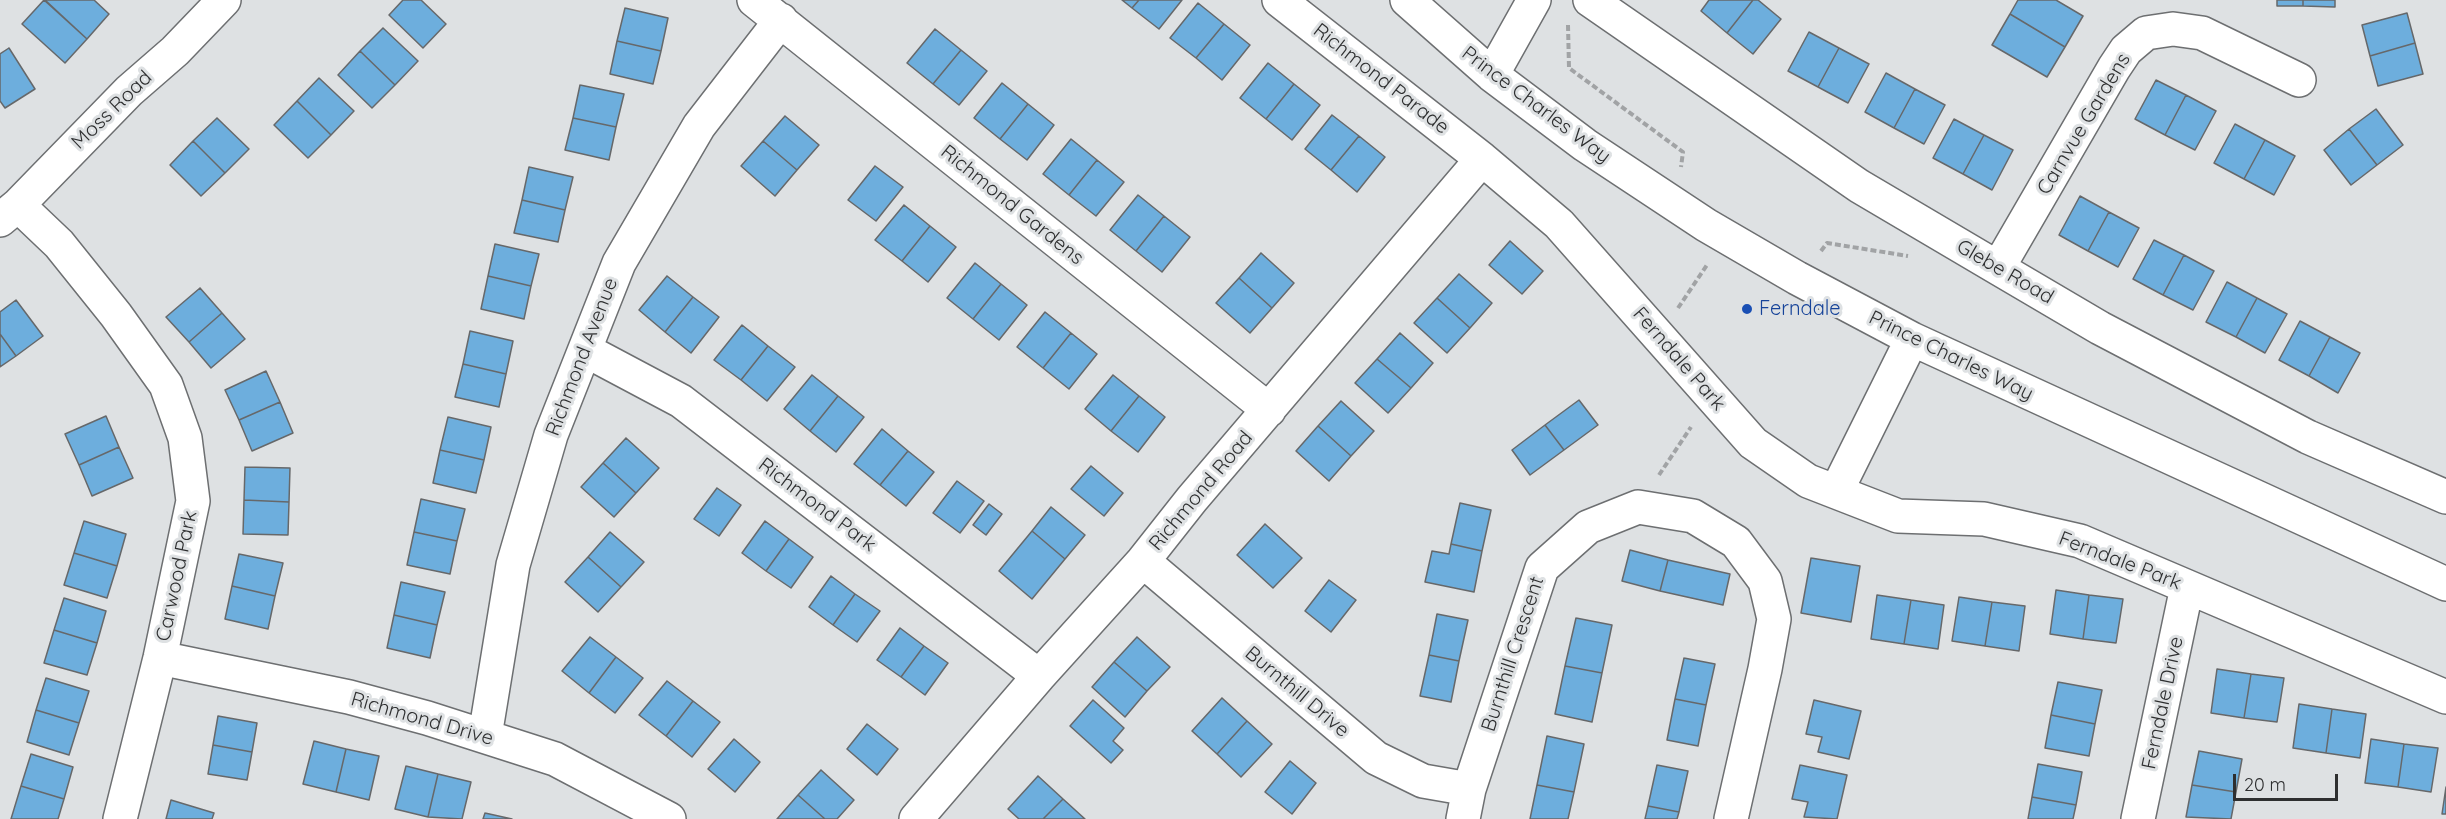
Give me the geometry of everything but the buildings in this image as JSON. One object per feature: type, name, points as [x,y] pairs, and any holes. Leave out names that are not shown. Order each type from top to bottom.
[{"type":"street","name":"Moss Road","points":[[9,212],[129,91],[175,51],[224,0]]},
{"type":"street","name":"Richmond Gardens","points":[[754,0],[1269,410]]},
{"type":"street","name":"Richmond Parade","points":[[1279,0],[1482,159]]},
{"type":"street","name":"Prince Charles Way","points":[[1407,0],[1492,75],[1585,145],[1678,207],[1797,278],[1912,339],[2446,584]]},
{"type":"street","points":[[1492,75],[1534,0]]},
{"type":"street","name":"Glebe Road","points":[[1581,9],[1859,186],[2100,328],[2308,437],[2446,497]]},
{"type":"street","name":"Richmond Avenue","points":[[485,736],[513,565],[551,435],[620,263],[699,126],[781,20]]},
{"type":"street","name":"Carnvue Gardens","points":[[1998,268],[2114,68],[2126,50],[2146,33],[2174,29],[2202,33],[2300,80]]},
{"type":"street","name":"Ferndale Park","points":[[1482,159],[1559,224],[1754,444],[1809,481],[1898,516],[1984,519],[2080,541],[2446,697]]},
{"type":"street","name":"Richmond Road","points":[[923,816],[1040,676],[1143,561],[1192,499],[1482,159]]},
{"type":"street","name":"Carwood Park","points":[[9,212],[59,244],[116,315],[166,386],[185,438],[193,501],[160,658],[120,819]]},
{"type":"street","points":[[1836,492],[1912,339]]},
{"type":"street","name":"Richmond Park","points":[[585,350],[681,401],[1040,676]]},
{"type":"street","points":[[1638,507],[1693,516],[1736,542],[1765,581],[1774,619],[1731,819]]},
{"type":"street","name":"Burnthill Crescent","points":[[1466,804],[1542,568],[1588,527],[1638,507]]},
{"type":"street","name":"Burnthill Drive","points":[[1143,561],[1376,758],[1466,804]]},
{"type":"street","name":"Ferndale Drive","points":[[2139,819],[2187,587]]},
{"type":"street","name":"Richmond Drive","points":[[160,658],[349,697],[485,736],[555,759],[669,819]]},
{"type":"path","points":[[1581,9],[1567,26],[1569,68],[1683,152],[1678,207]]},
{"type":"path","points":[[1659,336],[1726,237]]},
{"type":"path","points":[[1797,278],[1827,243],[1935,261],[1956,244]]},
{"type":"path","points":[[1638,507],[1712,396]]},
{"type":"place","name":"Ferndale","points":[[1747,309]]}]
